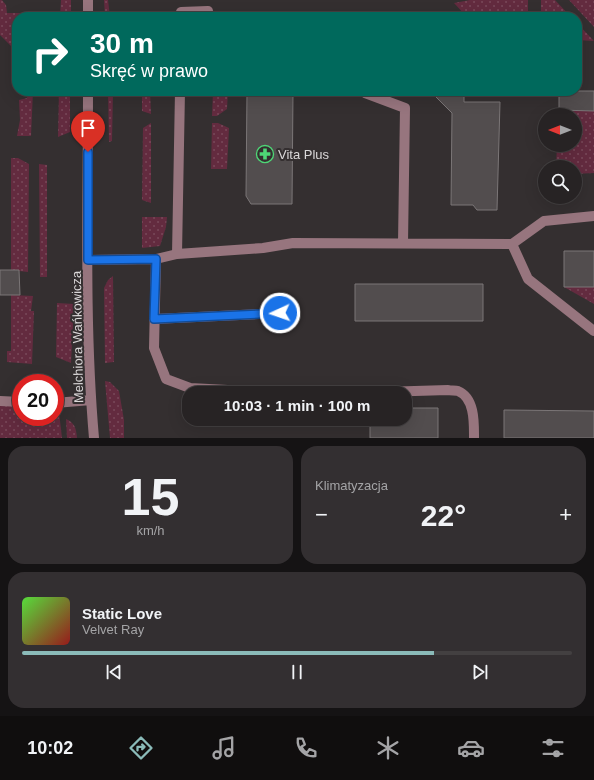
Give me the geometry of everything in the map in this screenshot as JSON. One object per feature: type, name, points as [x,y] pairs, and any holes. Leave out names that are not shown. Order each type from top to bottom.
[{"type":"street","points":[[88,0],[88,12]]},
{"type":"street","points":[[181,12],[208,11]]},
{"type":"street","name":"Melchiora Wańkowicza","points":[[88,96],[88,328],[94,438]]},
{"type":"street","points":[[177,254],[180,96]]},
{"type":"street","points":[[371,96],[404,108],[403,243]]},
{"type":"street","points":[[88,260],[156,259],[177,254],[263,248],[293,243],[512,244],[544,221],[594,216]]},
{"type":"street","points":[[512,244],[528,279],[594,331]]},
{"type":"street","points":[[156,259],[154,348],[166,379],[185,386]]},
{"type":"street","points":[[154,319],[280,313]]},
{"type":"street","points":[[412,391],[458,391],[466,398],[474,416],[474,438]]},
{"type":"street","points":[[64,402],[91,400]]},
{"type":"street","points":[[0,401],[12,402]]},
{"type":"shaded area","points":[[0,0],[2,0],[6,5],[7,13],[12,13],[12,47],[0,35]]},
{"type":"shaded area","points":[[61,0],[71,0],[71,12],[60,12]]},
{"type":"shaded area","points":[[104,0],[108,0],[109,12],[105,12]]},
{"type":"shaded area","points":[[470,0],[528,0],[528,12],[462,12],[454,3]]},
{"type":"shaded area","points":[[541,0],[555,0],[566,12],[541,12]]},
{"type":"shaded area","points":[[569,0],[594,0],[594,27],[582,14],[582,12],[580,12]]},
{"type":"shaded area","points":[[582,28],[594,41],[582,40]]},
{"type":"shaded area","points":[[27,96],[33,96],[31,136],[17,136],[20,120],[19,100],[27,98]]},
{"type":"shaded area","points":[[59,96],[70,96],[70,132],[58,137]]},
{"type":"shaded area","points":[[108,96],[113,96],[112,141],[109,142]]},
{"type":"shaded area","points":[[142,96],[150,96],[151,114],[142,111]]},
{"type":"shaded area","points":[[213,96],[228,96],[227,109],[217,116],[212,116]]},
{"type":"shaded area","points":[[582,111],[594,111],[594,173],[582,174],[582,160],[556,160],[557,152],[582,152]]},
{"type":"shaded area","points":[[151,123],[151,203],[142,200],[143,128]]},
{"type":"shaded area","points":[[212,123],[218,123],[229,128],[227,169],[211,169]]},
{"type":"shaded area","points":[[11,158],[18,158],[29,164],[28,272],[11,270]]},
{"type":"shaded area","points":[[39,164],[47,165],[47,277],[40,277]]},
{"type":"shaded area","points":[[142,217],[167,217],[166,227],[160,246],[142,248]]},
{"type":"shaded area","points":[[113,276],[114,362],[105,363],[104,288],[108,280]]},
{"type":"shaded area","points":[[564,287],[594,287],[594,304]]},
{"type":"shaded area","points":[[11,295],[33,296],[31,311],[34,311],[32,364],[7,362],[7,351],[11,351]]},
{"type":"shaded area","points":[[57,303],[74,304],[71,363],[56,357]]},
{"type":"shaded area","points":[[105,381],[110,382],[119,391],[124,420],[124,438],[110,438]]},
{"type":"shaded area","points":[[0,401],[12,402],[12,426],[61,426],[62,438],[0,438]]},
{"type":"shaded area","points":[[66,419],[74,426],[77,438],[67,438]]},
{"type":"building","points":[[582,91],[594,91],[594,111],[582,111],[582,108],[559,108],[559,96],[582,96]]},
{"type":"building","points":[[247,96],[293,96],[292,204],[251,204],[246,196]]},
{"type":"building","points":[[435,96],[464,96],[464,102],[500,102],[497,210],[477,210],[473,205],[451,205],[452,113]]},
{"type":"building","points":[[564,251],[594,251],[594,287],[564,287]]},
{"type":"building","points":[[0,270],[19,270],[20,295],[0,295]]},
{"type":"building","points":[[355,284],[483,284],[483,321],[355,321]]},
{"type":"building","points":[[412,408],[438,408],[438,438],[370,438],[370,426],[412,426]]},
{"type":"building","points":[[504,410],[594,411],[594,438],[504,438]]},
{"type":"place","name":"Vita Plus","points":[[265,154]]},
{"type":"route","points":[[88,152],[88,260],[156,259],[154,319],[280,313]]}]
